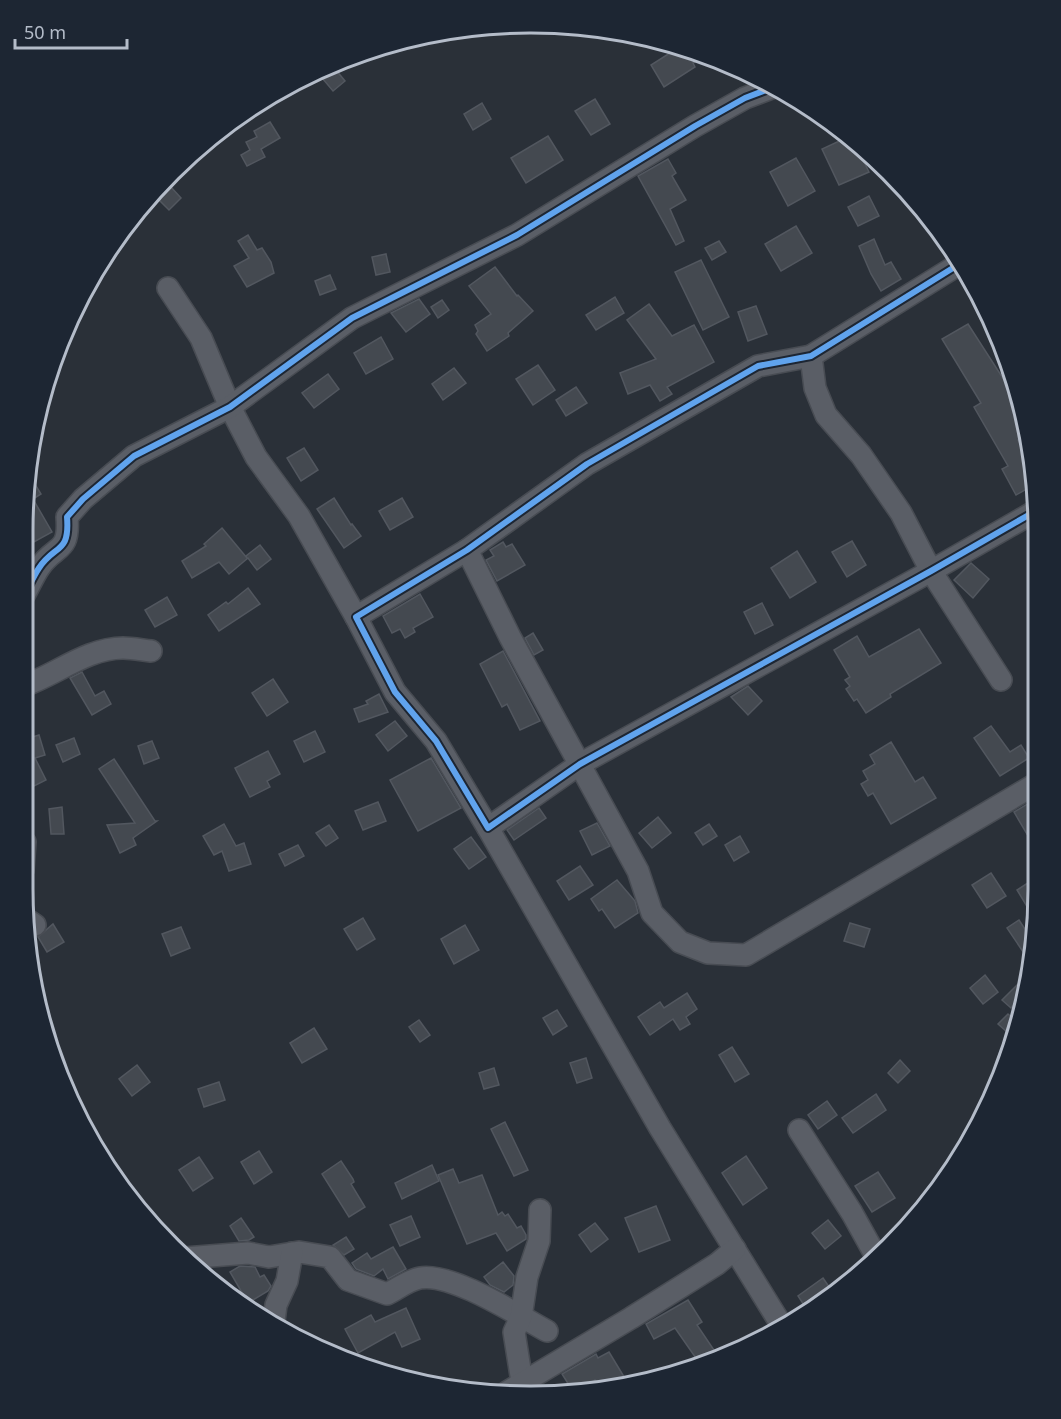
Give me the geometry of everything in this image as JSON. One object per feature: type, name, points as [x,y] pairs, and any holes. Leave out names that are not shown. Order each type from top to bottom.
[{"type":"street","points":[[33,576],[40,566],[61,547],[68,535],[67,517],[83,499],[134,456],[230,407],[352,318],[517,236],[715,115],[745,98],[763,91]]},
{"type":"street","points":[[356,617],[467,550],[587,464],[758,366],[811,356],[953,268]]},
{"type":"street","points":[[168,288],[201,339],[230,407],[256,457],[299,516],[395,692],[436,741],[660,1128],[778,1320]]},
{"type":"street","points":[[811,356],[815,388],[826,415],[861,455],[901,513],[931,571],[1001,680]]},
{"type":"street","points":[[488,828],[580,764],[1028,516]]},
{"type":"street","points":[[467,550],[510,637],[638,871],[652,913],[680,942],[708,953],[746,955],[1028,789]]},
{"type":"street","points":[[33,683],[95,653],[121,648],[151,651]]},
{"type":"street","points":[[799,1130],[872,1250]]},
{"type":"street","points":[[514,1386],[514,1332],[521,1317],[527,1277],[539,1241],[540,1210]]},
{"type":"street","points":[[516,1386],[631,1318],[717,1264],[735,1249]]},
{"type":"street","points":[[196,1257],[248,1253],[269,1257],[300,1252],[330,1257],[348,1280],[387,1294],[418,1278],[430,1277],[483,1296],[547,1331]]},
{"type":"street","points":[[275,1315],[276,1305],[287,1281],[292,1253]]},
{"type":"building","points":[[670,53],[696,61],[693,63],[695,67],[664,87],[651,65]]},
{"type":"building","points":[[338,72],[345,81],[333,91],[323,79]]},
{"type":"building","points":[[595,99],[610,124],[591,135],[575,111]]},
{"type":"building","points":[[482,103],[491,119],[473,130],[464,114]]},
{"type":"building","points":[[270,122],[280,138],[261,149],[265,157],[247,166],[241,155],[250,150],[246,142],[257,137],[254,131]]},
{"type":"building","points":[[548,136],[563,160],[526,183],[511,158]]},
{"type":"building","points":[[839,141],[863,160],[869,172],[839,185],[822,149]]},
{"type":"building","points":[[796,158],[815,191],[788,206],[770,172]]},
{"type":"building","points":[[668,159],[676,173],[672,176],[686,200],[670,209],[684,241],[676,245],[638,176]]},
{"type":"building","points":[[171,187],[181,198],[169,210],[158,200]]},
{"type":"building","points":[[869,196],[879,216],[858,226],[848,207]]},
{"type":"building","points":[[796,226],[812,253],[781,271],[765,244]]},
{"type":"building","points":[[248,235],[257,250],[262,248],[271,262],[274,273],[247,287],[234,266],[249,258],[238,241]]},
{"type":"building","points":[[874,239],[885,265],[891,262],[901,279],[881,291],[859,246]]},
{"type":"building","points":[[719,241],[726,252],[712,260],[705,248]]},
{"type":"building","points":[[386,254],[390,272],[376,275],[372,257]]},
{"type":"building","points":[[701,260],[729,317],[703,330],[675,272]]},
{"type":"building","points":[[495,267],[517,296],[533,311],[508,333],[509,336],[487,351],[476,334],[478,331],[475,325],[491,314],[469,286]]},
{"type":"building","points":[[330,275],[336,289],[320,295],[315,281]]},
{"type":"building","points":[[615,297],[624,313],[596,330],[586,315]]},
{"type":"building","points":[[419,299],[430,314],[406,332],[391,313]]},
{"type":"building","points":[[442,300],[449,310],[438,318],[431,307]]},
{"type":"building","points":[[649,304],[672,336],[694,325],[714,362],[667,387],[672,394],[660,401],[650,385],[628,394],[620,373],[656,359],[627,320]]},
{"type":"building","points":[[756,306],[767,334],[748,341],[738,312]]},
{"type":"building","points":[[968,324],[1005,381],[1024,466],[1026,489],[1016,495],[1002,469],[1008,466],[974,407],[981,403],[942,339]]},
{"type":"building","points":[[381,337],[393,359],[366,374],[354,353]]},
{"type":"building","points":[[538,365],[555,390],[533,405],[516,379]]},
{"type":"building","points":[[454,368],[466,383],[443,400],[432,384]]},
{"type":"building","points":[[328,374],[339,389],[314,408],[302,393]]},
{"type":"building","points":[[576,387],[587,403],[566,416],[556,400]]},
{"type":"building","points":[[304,448],[318,470],[301,481],[287,458]]},
{"type":"building","points":[[35,485],[41,494],[34,498]]},
{"type":"building","points":[[334,498],[361,536],[344,548],[317,509]]},
{"type":"building","points":[[402,498],[413,517],[390,530],[379,511]]},
{"type":"building","points":[[34,501],[52,532],[33,542]]},
{"type":"building","points":[[222,528],[247,558],[246,556],[260,545],[271,559],[257,570],[248,558],[229,574],[219,562],[192,578],[182,561],[206,546],[204,544]]},
{"type":"building","points":[[852,541],[866,565],[847,577],[832,552]]},
{"type":"building","points":[[503,542],[506,547],[512,544],[525,565],[497,581],[486,560],[494,556],[490,550]]},
{"type":"building","points":[[797,551],[816,582],[790,598],[771,568]]},
{"type":"building","points":[[971,563],[989,579],[973,598],[954,580]]},
{"type":"building","points":[[248,588],[260,604],[219,631],[208,615],[226,602],[228,604]]},
{"type":"building","points":[[420,594],[433,617],[413,628],[415,632],[405,638],[400,629],[392,633],[383,616]]},
{"type":"building","points":[[167,597],[177,615],[155,627],[145,610]]},
{"type":"building","points":[[762,603],[773,625],[755,634],[744,612]]},
{"type":"building","points":[[919,629],[941,663],[890,694],[891,697],[866,713],[857,699],[854,701],[846,689],[850,686],[845,680],[850,677],[834,650],[857,636],[869,657]]},
{"type":"building","points":[[533,633],[543,650],[534,655],[525,638]]},
{"type":"building","points":[[503,651],[540,721],[520,730],[507,704],[502,707],[480,664]]},
{"type":"building","points":[[82,672],[95,696],[104,691],[111,704],[92,715],[70,678]]},
{"type":"building","points":[[273,679],[288,702],[267,716],[252,693]]},
{"type":"building","points":[[748,686],[762,701],[748,715],[731,697]]},
{"type":"building","points":[[379,694],[388,712],[359,722],[354,709],[368,704],[366,701]]},
{"type":"building","points":[[395,721],[407,736],[388,751],[376,735]]},
{"type":"building","points":[[991,726],[1010,752],[1021,745],[1028,759],[1000,776],[974,738]]},
{"type":"building","points":[[315,731],[325,752],[304,762],[294,741]]},
{"type":"building","points":[[39,735],[45,755],[35,758],[46,780],[33,786],[33,737]]},
{"type":"building","points":[[74,738],[80,754],[63,762],[56,745]]},
{"type":"building","points":[[152,741],[159,758],[144,764],[138,746]]},
{"type":"building","points":[[891,742],[915,782],[923,777],[936,798],[891,824],[873,793],[868,796],[861,784],[868,780],[863,771],[875,764],[870,755]]},
{"type":"building","points":[[268,751],[280,774],[267,781],[270,787],[250,797],[235,768]]},
{"type":"building","points":[[431,758],[461,808],[418,831],[390,780]]},
{"type":"building","points":[[114,759],[157,821],[133,838],[136,845],[120,853],[107,825],[135,823],[99,769]]},
{"type":"building","points":[[378,802],[386,821],[363,830],[355,811]]},
{"type":"building","points":[[1028,804],[1028,836],[1014,812]]},
{"type":"building","points":[[62,807],[64,834],[51,834],[49,809]]},
{"type":"building","points":[[539,808],[546,818],[514,840],[507,830]]},
{"type":"building","points":[[658,817],[671,833],[652,848],[639,833]]},
{"type":"building","points":[[597,823],[610,846],[592,855],[580,831]]},
{"type":"building","points":[[224,824],[236,846],[244,843],[251,864],[229,871],[222,851],[214,855],[203,836]]},
{"type":"building","points":[[709,824],[717,836],[703,845],[695,833]]},
{"type":"building","points":[[329,825],[338,838],[326,846],[316,833]]},
{"type":"building","points":[[740,836],[749,852],[734,861],[725,845]]},
{"type":"building","points":[[471,837],[486,857],[469,869],[454,849]]},
{"type":"building","points":[[298,845],[304,856],[285,866],[279,854]]},
{"type":"building","points":[[580,866],[593,885],[569,900],[557,881]]},
{"type":"building","points":[[991,873],[1006,896],[987,908],[972,885]]},
{"type":"building","points":[[617,880],[635,901],[638,913],[615,928],[602,909],[599,911],[591,899]]},
{"type":"building","points":[[1028,883],[1027,907],[1017,890]]},
{"type":"building","points":[[363,918],[375,939],[357,950],[344,929]]},
{"type":"building","points":[[1019,920],[1026,931],[1024,953],[1007,928]]},
{"type":"building","points":[[850,923],[870,929],[864,947],[844,941]]},
{"type":"building","points":[[53,924],[64,942],[47,952],[38,937]]},
{"type":"building","points":[[465,925],[479,950],[454,964],[441,939]]},
{"type":"building","points":[[181,927],[190,948],[171,956],[162,934]]},
{"type":"building","points":[[985,975],[998,992],[983,1004],[970,988]]},
{"type":"building","points":[[1018,984],[1011,1008],[1002,1000]]},
{"type":"building","points":[[687,993],[697,1009],[686,1017],[690,1024],[680,1030],[673,1019],[650,1035],[638,1017],[660,1002],[664,1008]]},
{"type":"building","points":[[557,1010],[567,1026],[553,1035],[543,1018]]},
{"type":"building","points":[[1008,1014],[1011,1017],[1007,1032],[998,1024]]},
{"type":"building","points":[[419,1020],[430,1035],[420,1042],[409,1027]]},
{"type":"building","points":[[314,1028],[327,1049],[302,1063],[290,1043]]},
{"type":"building","points":[[732,1047],[749,1074],[735,1082],[719,1055]]},
{"type":"building","points":[[586,1058],[592,1078],[577,1083],[570,1063]]},
{"type":"building","points":[[900,1060],[910,1071],[898,1083],[888,1073]]},
{"type":"building","points":[[137,1065],[150,1082],[132,1096],[119,1079]]},
{"type":"building","points":[[494,1068],[499,1085],[484,1089],[479,1073]]},
{"type":"building","points":[[219,1082],[225,1100],[204,1107],[198,1089]]},
{"type":"building","points":[[876,1094],[886,1110],[853,1133],[842,1118]]},
{"type":"building","points":[[827,1101],[837,1115],[818,1129],[808,1115]]},
{"type":"building","points":[[505,1122],[528,1170],[514,1176],[491,1129]]},
{"type":"building","points":[[259,1151],[272,1172],[254,1184],[241,1162]]},
{"type":"building","points":[[746,1156],[767,1188],[743,1205],[722,1173]]},
{"type":"building","points":[[199,1157],[213,1178],[193,1191],[179,1170]]},
{"type":"building","points":[[341,1161],[353,1179],[354,1182],[351,1184],[365,1207],[349,1217],[322,1174]]},
{"type":"building","points":[[432,1165],[439,1181],[402,1199],[395,1183]]},
{"type":"building","points":[[453,1169],[459,1183],[482,1175],[498,1215],[502,1212],[505,1216],[508,1214],[517,1228],[521,1226],[526,1239],[507,1251],[496,1233],[467,1244],[438,1175]]},
{"type":"building","points":[[878,1172],[895,1198],[872,1212],[855,1186]]},
{"type":"building","points":[[656,1206],[670,1240],[639,1252],[625,1218]]},
{"type":"building","points":[[411,1216],[420,1237],[400,1246],[390,1225]]},
{"type":"building","points":[[241,1218],[254,1237],[249,1240],[239,1241],[230,1226]]},
{"type":"building","points":[[828,1220],[841,1236],[825,1249],[812,1233]]},
{"type":"building","points":[[595,1223],[608,1239],[591,1252],[579,1235]]},
{"type":"building","points":[[346,1237],[354,1249],[344,1255],[333,1245]]},
{"type":"building","points":[[393,1247],[406,1269],[388,1279],[383,1269],[374,1276],[356,1269],[352,1263],[367,1253],[371,1259]]},
{"type":"building","points":[[503,1262],[514,1276],[513,1285],[504,1292],[490,1285],[484,1277]]},
{"type":"building","points":[[240,1266],[255,1267],[260,1277],[264,1275],[271,1286],[268,1291],[252,1301],[243,1294],[230,1272]]},
{"type":"building","points":[[823,1278],[829,1286],[803,1304],[798,1296]]},
{"type":"building","points":[[688,1300],[702,1322],[697,1325],[714,1351],[696,1358],[675,1328],[654,1339],[646,1324]]},
{"type":"building","points":[[406,1308],[420,1339],[402,1347],[395,1332],[358,1353],[345,1329],[371,1315],[375,1322]]},
{"type":"building","points":[[609,1352],[624,1377],[569,1384],[562,1374],[596,1354],[598,1358]]},
{"type":"cycle path","points":[[33,579],[45,560],[64,543],[67,517],[83,499],[134,456],[230,407],[352,318],[517,235],[695,126],[745,98],[763,91]]},
{"type":"cycle path","points":[[953,268],[811,356],[758,366],[587,464],[467,550],[356,617],[395,692],[436,741],[488,828],[580,764],[1028,516]]}]
